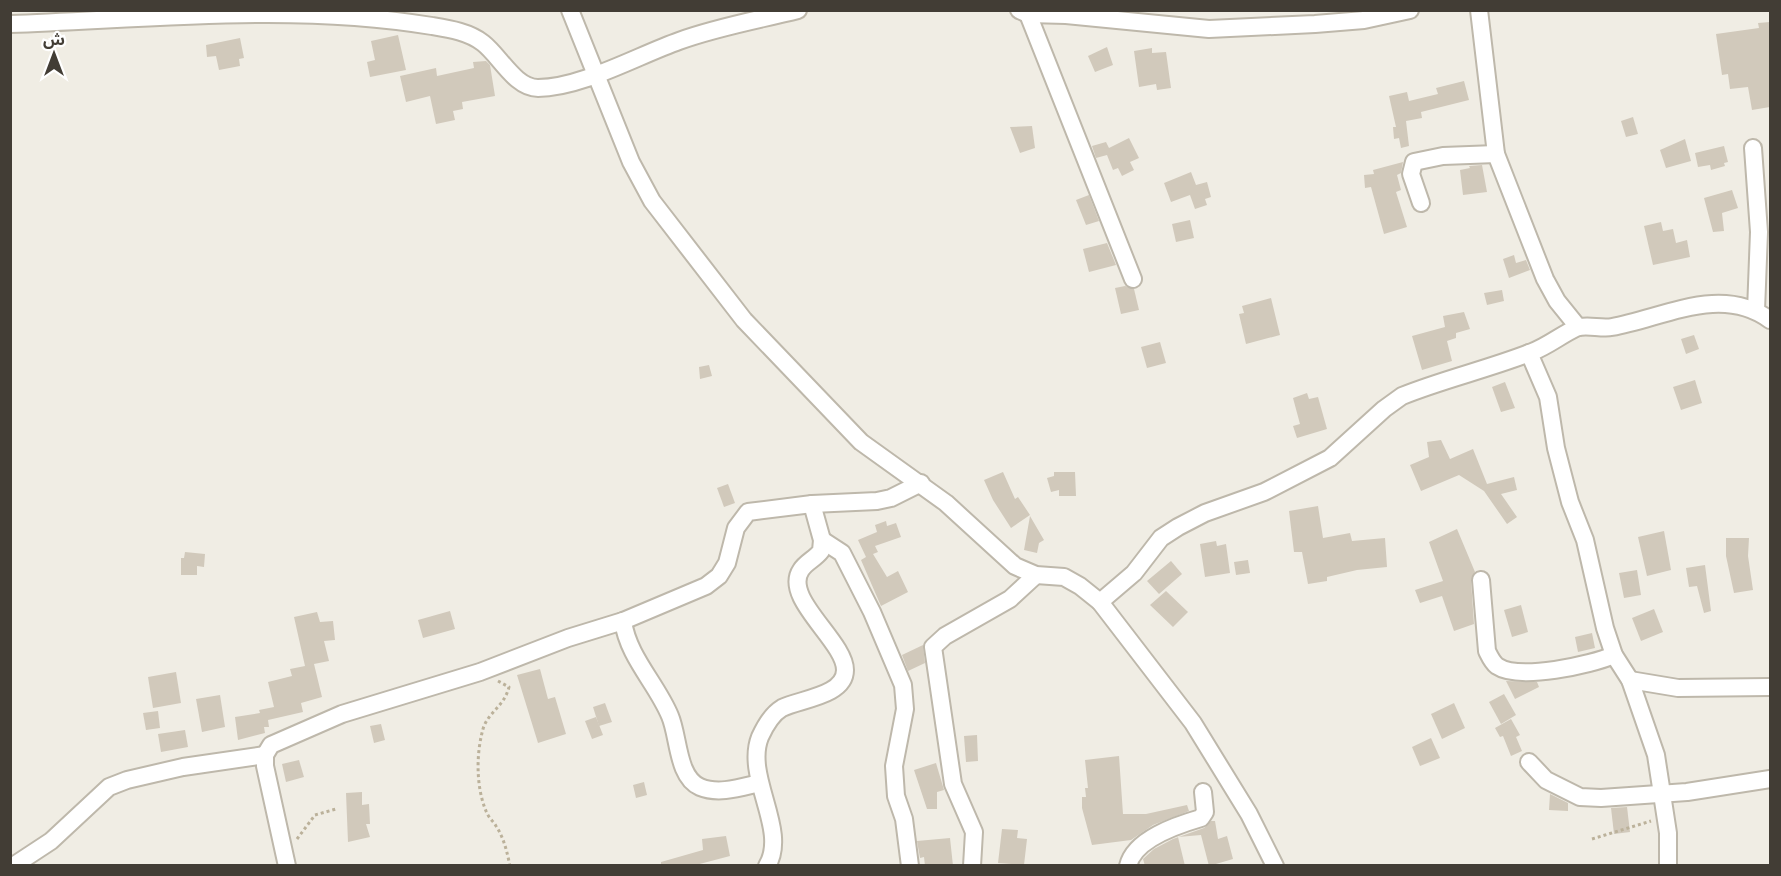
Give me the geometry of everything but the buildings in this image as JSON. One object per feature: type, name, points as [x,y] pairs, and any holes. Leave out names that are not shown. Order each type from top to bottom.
[{"type":"street","points":[[570,10],[632,162],[652,201],[736,310],[861,442],[946,503],[1015,566],[1036,575],[1064,577],[1100,602],[1163,680],[1193,723],[1249,814],[1275,866]]},
{"type":"street","points":[[10,24],[254,14],[368,19],[431,26],[465,33],[482,42],[504,63],[518,81],[537,88],[565,84],[617,69],[645,54],[682,40],[798,10]]},
{"type":"street","points":[[1133,279],[1023,12],[1066,13],[1209,29],[1364,20],[1410,10]]},
{"type":"street","points":[[1479,10],[1496,154],[1545,279],[1557,301],[1578,327]]},
{"type":"street","points":[[1753,148],[1759,232],[1756,311]]},
{"type":"street","points":[[1421,203],[1410,174],[1414,162],[1443,156],[1496,154]]},
{"type":"street","points":[[1100,602],[1134,573],[1161,538],[1204,513],[1264,492],[1330,458],[1402,396],[1550,345],[1578,327],[1595,329],[1612,327],[1690,306],[1728,305],[1756,311],[1770,320]]},
{"type":"street","points":[[1529,353],[1548,397],[1556,448],[1570,502],[1585,540],[1601,617],[1614,655],[1630,680],[1656,755],[1666,817],[1668,866]]},
{"type":"street","points":[[286,860],[265,766],[265,755],[271,745],[342,714],[480,672],[568,638],[623,621],[706,586],[719,576],[728,563],[736,528],[748,512],[891,498],[921,483]]},
{"type":"street","points":[[767,866],[773,852],[771,828],[756,756],[759,739],[767,722],[782,709],[836,686],[844,676],[841,654],[805,603],[798,588],[801,569],[815,559],[820,551],[822,540],[812,504]]},
{"type":"street","points":[[822,540],[842,553],[872,612],[903,685],[905,709],[894,766],[896,796],[904,819],[910,866]]},
{"type":"street","points":[[972,866],[974,831],[953,784],[933,647],[945,636],[1010,599],[1036,575]]},
{"type":"street","points":[[1481,580],[1487,651],[1499,668],[1508,671],[1528,671],[1579,668],[1614,655]]},
{"type":"street","points":[[623,621],[630,646],[671,717],[689,778],[700,787],[712,790],[731,790],[760,783]]},
{"type":"street","points":[[1630,680],[1678,688],[1770,687]]},
{"type":"street","points":[[13,866],[51,841],[109,787],[127,780],[183,767],[265,755]]},
{"type":"street","points":[[1529,762],[1546,780],[1580,797],[1661,793],[1770,779]]},
{"type":"street","points":[[1128,866],[1130,856],[1138,847],[1157,838],[1168,828],[1201,818],[1204,812],[1203,792]]},
{"type":"path","points":[[480,672],[509,687],[506,699],[488,718],[483,728],[479,777],[484,804],[507,848],[510,866]]},
{"type":"path","points":[[286,860],[315,815],[336,808]]},
{"type":"path","points":[[1592,838],[1666,817]]}]
